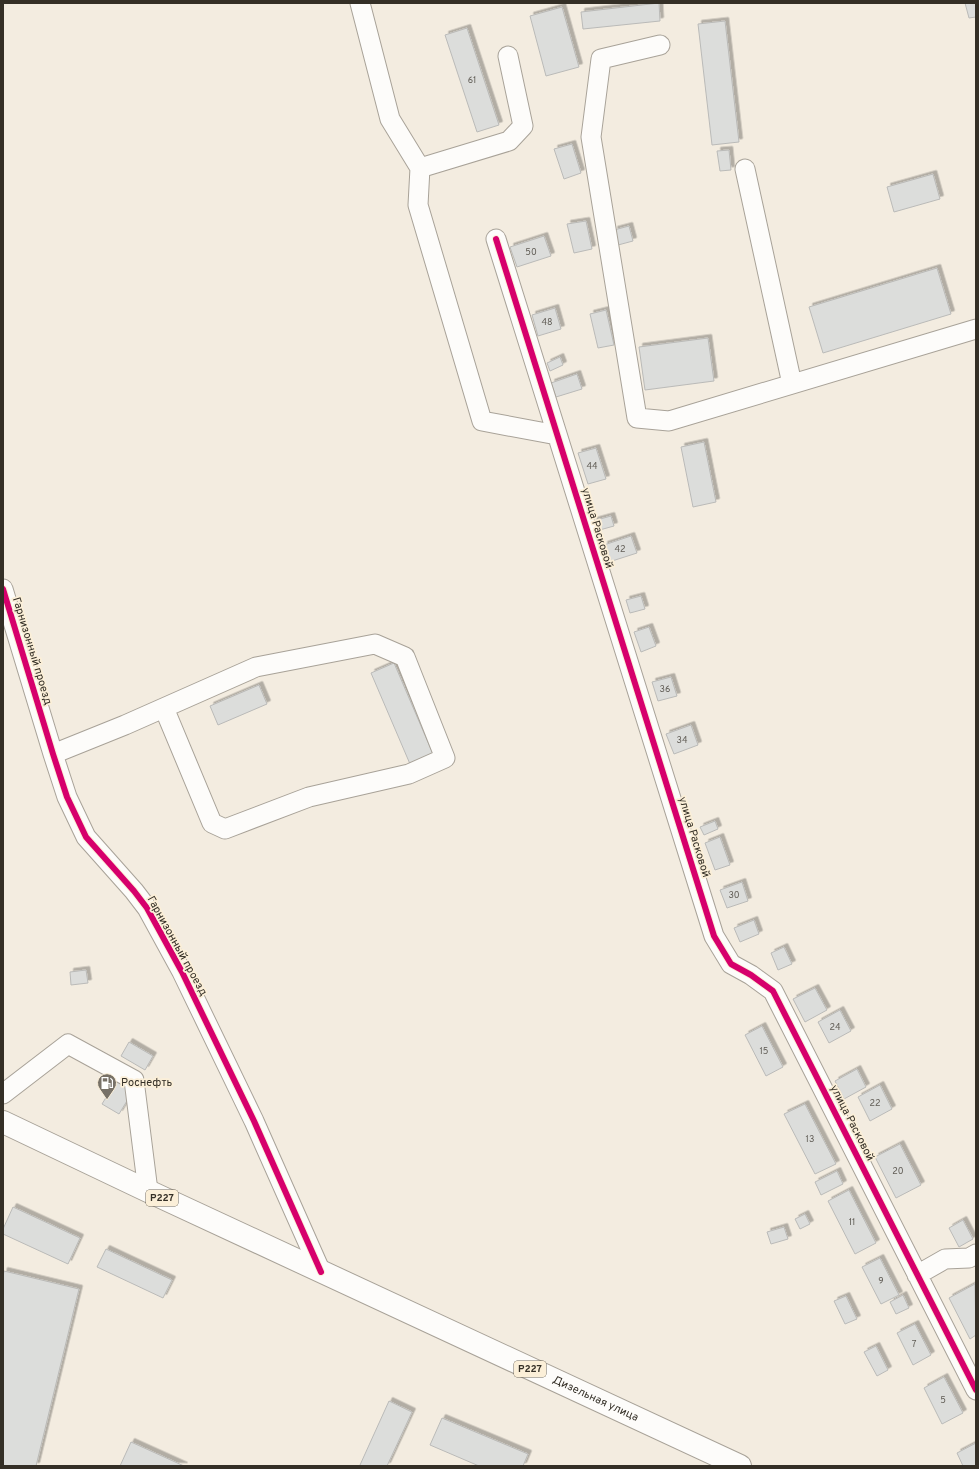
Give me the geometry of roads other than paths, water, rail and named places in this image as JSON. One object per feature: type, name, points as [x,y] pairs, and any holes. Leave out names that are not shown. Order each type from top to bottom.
[{"type":"main road","name":"Р227","points":[[3,1122],[321,1272]]},
{"type":"main road","name":"Дизельная улица","points":[[321,1272],[740,1466]]},
{"type":"street","points":[[360,3],[390,119],[420,168],[418,205],[482,421],[557,435]]},
{"type":"street","points":[[660,45],[601,59],[591,137],[636,418],[669,421],[976,329]]},
{"type":"street","points":[[420,168],[509,141],[523,126],[508,56]]},
{"type":"street","points":[[745,169],[792,384]]},
{"type":"street","name":"улица Расковой","points":[[496,239],[714,936],[731,964],[751,975],[773,991],[918,1275],[969,1361],[976,1390]]},
{"type":"street","name":"Гарнизонный проезд","points":[[3,589],[67,797],[86,837],[134,891],[147,908],[182,972],[254,1121],[321,1272]]},
{"type":"street","points":[[53,754],[164,708],[256,667],[375,644],[405,657],[444,758],[409,774],[309,796],[226,829],[212,823],[164,708]]},
{"type":"street","points":[[3,1094],[68,1044],[134,1080],[148,1191]]},
{"type":"street","points":[[918,1275],[945,1259],[968,1258],[976,1254]]},
{"type":"place","name":"Роснефть","points":[[107,1100]]}]
